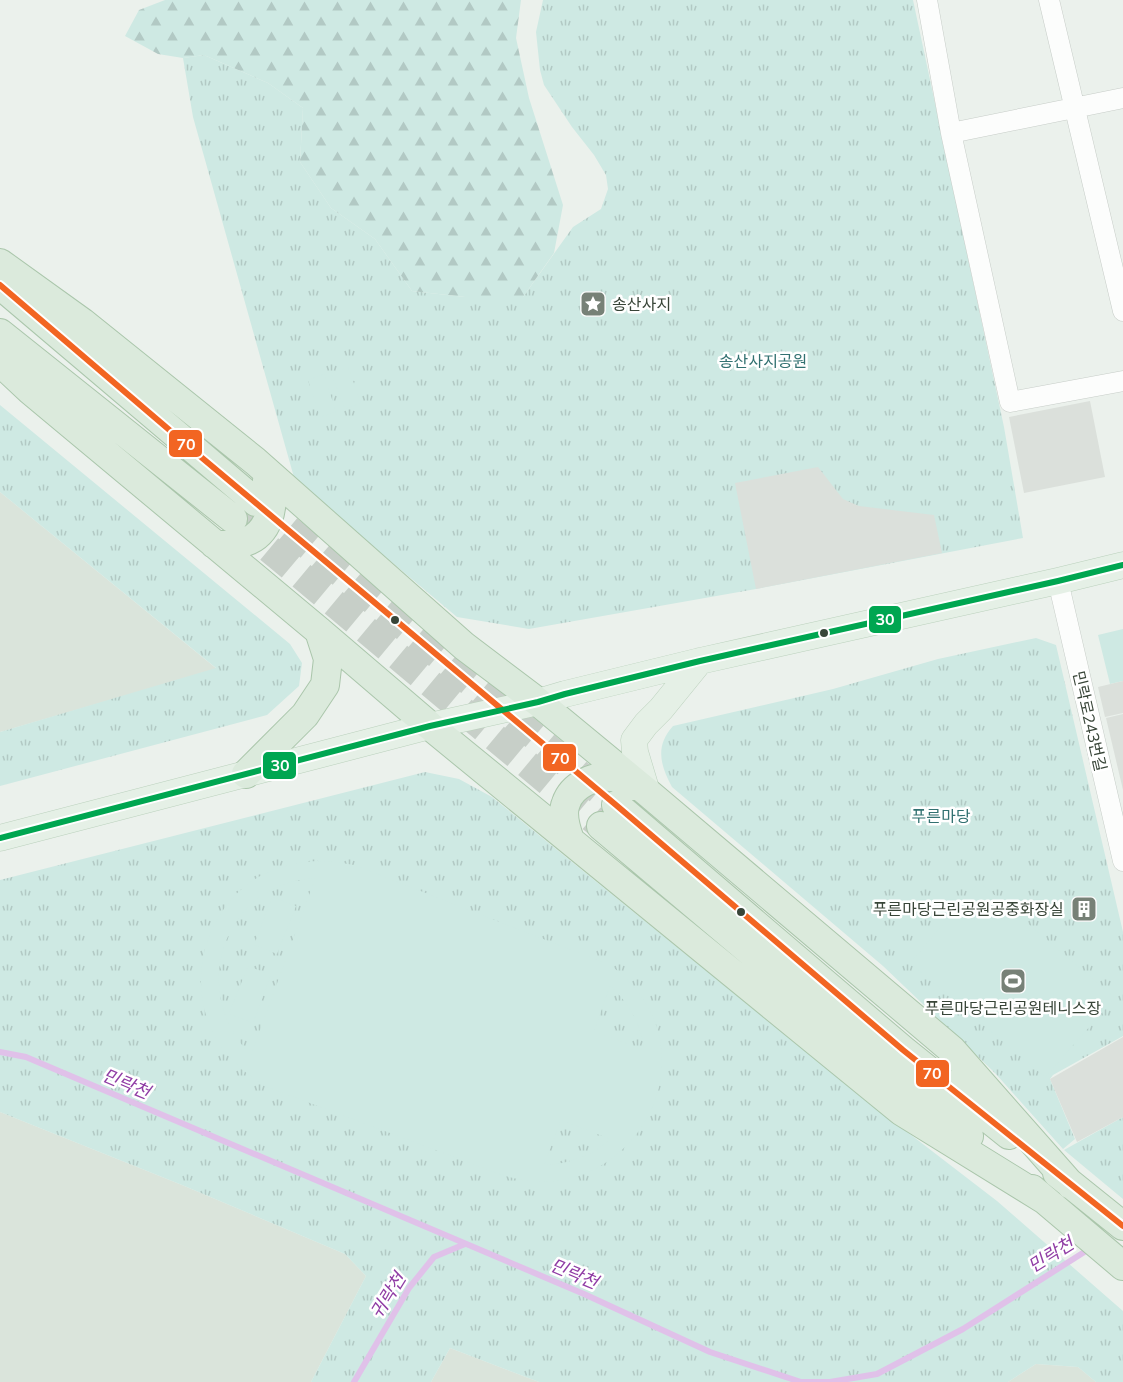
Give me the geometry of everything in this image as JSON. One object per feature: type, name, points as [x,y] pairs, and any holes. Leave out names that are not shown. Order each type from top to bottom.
[{"type":"highway","points":[[0,263],[81,322],[255,461],[464,646],[538,702],[647,792],[952,1050],[1071,1185]]},
{"type":"highway","points":[[0,285],[256,502]]},
{"type":"highway","points":[[0,333],[233,519]]},
{"type":"highway","points":[[0,362],[31,391],[430,726],[901,1111],[1045,1200]]},
{"type":"highway","points":[[214,544],[226,546],[245,543],[258,535],[267,522],[272,501],[266,479],[255,461]]},
{"type":"highway","points":[[246,774],[305,715],[325,685],[328,659],[319,631]]},
{"type":"highway","points":[[570,840],[564,820],[565,803],[576,787],[594,778],[614,777],[647,792]]},
{"type":"highway","points":[[1123,1226],[609,816],[1123,1266]]},
{"type":"main road","points":[[0,838],[430,726],[538,702],[700,661],[1123,565]]},
{"type":"main road","points":[[647,792],[635,752],[634,740],[700,661]]},
{"type":"street","points":[[927,0],[951,133],[1010,402],[1123,381]]},
{"type":"street","points":[[1049,0],[1123,311]]},
{"type":"street","points":[[951,133],[1123,98]]},
{"type":"street","name":"민락로243번길","points":[[1058,581],[1123,861]]},
{"type":"shaded area","points":[[1090,401],[1105,477],[1024,493],[1009,417]]},
{"type":"shaded area","points":[[818,467],[843,499],[859,506],[934,515],[942,553],[756,589],[735,483]]},
{"type":"shaded area","points":[[0,492],[217,669],[0,732]]},
{"type":"shaded area","points":[[1123,681],[1123,713],[1105,717],[1098,687]]},
{"type":"shaded area","points":[[1123,714],[1123,790],[1106,718]]},
{"type":"shaded area","points":[[1123,1037],[1123,1117],[1077,1142],[1050,1079]]},
{"type":"shaded area","points":[[0,1112],[345,1254],[366,1276],[311,1382],[0,1382]]},
{"type":"shaded area","points":[[450,1348],[539,1382],[431,1382]]},
{"type":"shaded area","points":[[1036,1364],[1078,1367],[1096,1382],[1008,1382]]},
{"type":"green space","points":[[165,0],[521,0],[516,38],[529,98],[563,205],[554,253],[523,297],[465,297],[412,291],[375,239],[331,208],[300,162],[303,108],[268,83],[204,55],[183,58],[158,54],[125,36],[139,10]]},
{"type":"green space","name":"송산사지공원","points":[[543,0],[913,0],[1004,427],[1023,538],[529,629],[457,617],[295,481],[193,117],[183,58],[204,55],[268,83],[303,108],[300,162],[331,208],[375,239],[412,291],[465,297],[523,297],[573,227],[601,209],[608,189],[606,175],[594,155],[544,85],[536,32]]},
{"type":"green space","points":[[348,367],[361,403],[345,409],[331,373]]},
{"type":"green space","points":[[324,374],[336,412],[320,417],[308,380]]},
{"type":"green space","points":[[0,405],[290,644],[302,663],[299,686],[267,715],[0,786],[0,732],[216,668],[0,492]]},
{"type":"green space","points":[[1123,629],[1123,681],[1110,684],[1098,635]]},
{"type":"green space","name":"푸른마당","points":[[1036,638],[1056,645],[1123,932],[1123,1036],[1053,1075],[1050,1079],[1075,1139],[1063,1149],[995,1073],[883,966],[672,787],[661,756],[667,733],[673,726],[833,689],[938,659]]},
{"type":"green space","points":[[425,772],[459,779],[492,797],[863,1098],[997,1201],[1123,1311],[1123,1382],[1096,1382],[1078,1367],[1036,1364],[1008,1382],[539,1382],[450,1348],[431,1382],[311,1382],[366,1276],[345,1254],[0,1112],[0,880]]},
{"type":"green space","points":[[310,862],[354,865],[610,965],[621,974],[647,1005],[659,1035],[662,1066],[657,1096],[644,1123],[626,1147],[601,1165],[573,1178],[541,1182],[518,1179],[267,1087],[239,1066],[217,1040],[207,1018],[202,995],[201,971],[206,947],[214,925],[227,905],[244,887],[270,871]],"holes":[[[315,879],[251,1055],[232,1029],[221,1001],[219,972],[225,944],[238,919],[258,899],[283,884]],[[610,986],[623,999],[633,1015],[644,1050],[594,1031]],[[561,1120],[611,1139],[580,1158],[544,1165]]]},
{"type":"green space","name":"푸른마당근린공원테니스장","points":[[979,882],[1115,998],[1045,1077],[910,963]]},
{"type":"green space","points":[[272,897],[296,906],[277,954],[254,945]]},
{"type":"green space","points":[[248,966],[271,975],[253,1023],[229,1014]]},
{"type":"green space","points":[[1123,1117],[1123,1199],[1064,1150]]},
{"type":"waterway","name":"민락천","points":[[0,1052],[26,1057],[584,1294],[710,1352],[801,1382],[830,1382],[877,1374],[963,1329],[1089,1249]]},
{"type":"waterway","name":"귀락천","points":[[354,1382],[409,1288],[434,1257],[465,1244]]},
{"type":"tunnel","points":[[256,502],[616,805]]},
{"type":"tunnel","points":[[237,522],[601,826]]},
{"type":"transit line","name":"70","points":[[0,285],[903,1050],[1123,1226]]},
{"type":"transit line","name":"30","points":[[0,838],[430,726],[538,702],[700,661],[1123,565]]},
{"type":"place","name":"송산사지","points":[[593,304]]},
{"type":"place","name":"푸른마당근린공원공중화장실","points":[[1084,909]]},
{"type":"place","name":"푸른마당근린공원테니스장","points":[[1013,981]]}]
